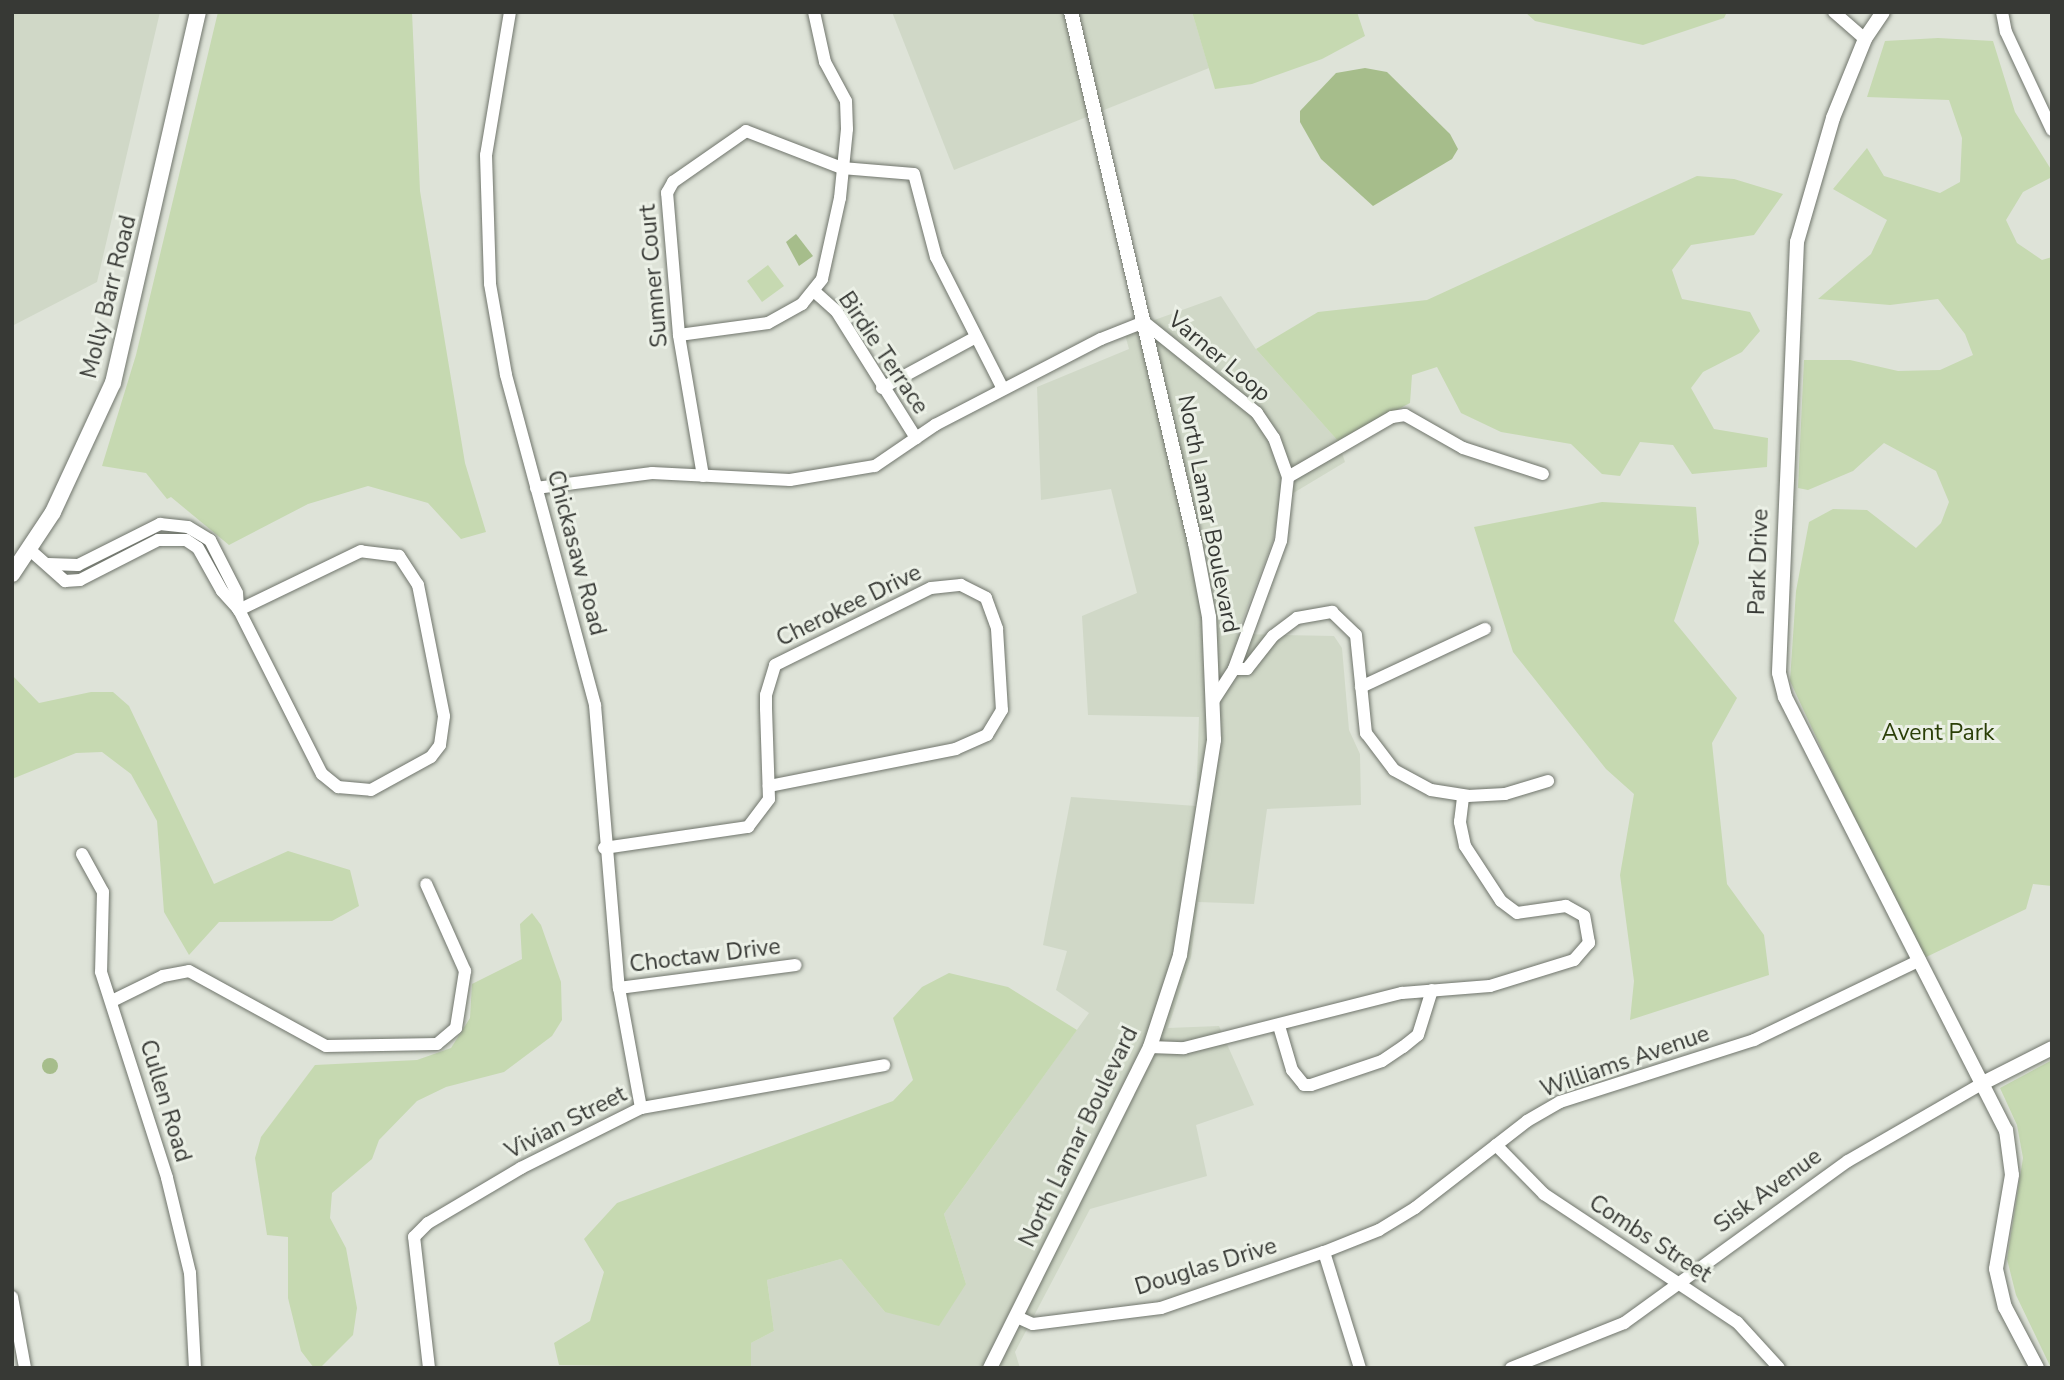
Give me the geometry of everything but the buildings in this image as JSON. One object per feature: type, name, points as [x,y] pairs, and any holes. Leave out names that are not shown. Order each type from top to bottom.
[{"type":"main road","name":"Molly Barr Road","points":[[12,574],[30,550],[89,442],[113,383],[198,12]]},
{"type":"street","name":"Chickasaw Road","points":[[510,12],[486,155],[485,218],[490,284],[506,375],[595,705],[604,848],[620,988],[641,1108]]},
{"type":"street","points":[[679,335],[768,323],[815,292],[828,260],[842,168],[846,101],[825,62],[814,12]]},
{"type":"street","name":"North Lamar Boulevard","points":[[990,1368],[1150,1047],[1180,955],[1214,740],[1209,617],[1144,322],[1071,12]]},
{"type":"street","points":[[1834,12],[1865,39]]},
{"type":"street","name":"Park Drive","points":[[1883,12],[1865,39],[1814,175],[1797,242],[1779,673],[1785,697],[2006,1130],[2011,1155],[1996,1269],[2006,1307],[2037,1368]]},
{"type":"street","points":[[2003,12],[2006,32],[2052,130]]},
{"type":"street","name":"Sumner Court","points":[[704,477],[679,335],[667,193],[673,182],[733,136],[751,130],[842,168]]},
{"type":"street","points":[[842,168],[914,174],[936,257],[1003,389]]},
{"type":"street","name":"Birdie Terrace","points":[[815,292],[836,312],[916,438]]},
{"type":"street","points":[[536,488],[604,476],[790,480],[853,472],[890,459],[916,438],[1003,389],[1144,322]]},
{"type":"street","name":"Varner Loop","points":[[1144,322],[1257,413],[1274,438],[1288,477],[1281,541],[1234,669],[1214,700]]},
{"type":"street","points":[[882,388],[976,337]]},
{"type":"street","points":[[1288,477],[1392,417],[1405,415],[1463,448],[1543,474]]},
{"type":"street","points":[[30,550],[48,564],[53,574],[65,581],[80,580],[158,540],[186,540],[198,548],[222,591],[239,610],[329,782],[348,790],[372,790],[431,757],[440,745],[444,716],[418,585],[398,556],[361,551],[239,610]]},
{"type":"street","name":"Cherokee Drive","points":[[604,848],[748,827],[763,813],[769,786],[767,685],[775,665],[931,588],[961,584],[986,598],[997,629],[1002,710],[987,735],[956,749],[769,786]]},
{"type":"street","points":[[1234,669],[1247,668],[1286,624],[1308,613],[1332,612],[1356,635],[1366,733],[1382,759],[1406,779],[1463,796],[1504,794],[1548,782]]},
{"type":"street","points":[[1361,687],[1485,629]]},
{"type":"street","points":[[1150,1047],[1170,1051],[1279,1026],[1361,1002],[1432,990],[1490,986],[1574,960],[1588,943],[1588,923],[1574,909],[1525,914],[1501,901],[1465,846],[1460,822],[1463,796]]},
{"type":"street","name":"Cullen Road","points":[[82,854],[103,892],[98,946],[101,972],[167,1178],[190,1273],[195,1368]]},
{"type":"street","points":[[112,1001],[163,976],[189,971],[326,1046],[437,1045],[456,1028],[465,971],[426,884]]},
{"type":"street","name":"Williams Avenue","points":[[1324,1252],[1379,1230],[1415,1208],[1496,1145],[1560,1102],[1754,1040],[1920,960]]},
{"type":"street","name":"Choctaw Drive","points":[[620,988],[796,965]]},
{"type":"street","points":[[1279,1026],[1292,1070],[1304,1085],[1311,1085],[1382,1061],[1404,1047],[1418,1035],[1432,990]]},
{"type":"street","name":"Sisk Avenue","points":[[1511,1368],[1611,1330],[1681,1284],[1848,1161],[1983,1083],[2052,1048]]},
{"type":"street","name":"Vivian Street","points":[[429,1368],[414,1237],[417,1233],[521,1168],[641,1108],[884,1065]]},
{"type":"street","name":"Combs Street","points":[[1496,1145],[1544,1194],[1737,1322],[1779,1368]]},
{"type":"street","points":[[1324,1252],[1360,1368]]},
{"type":"street","name":"Douglas Drive","points":[[1017,1317],[1033,1324],[1161,1308],[1324,1252]]},
{"type":"street","points":[[12,1297],[26,1368]]},
{"type":"shaded area","points":[[12,12],[160,12],[97,282],[12,326]]},
{"type":"shaded area","points":[[892,12],[1192,12],[1209,68],[954,170]]},
{"type":"shaded area","points":[[1365,68],[1387,72],[1450,134],[1458,149],[1452,159],[1373,206],[1321,159],[1300,122],[1300,111],[1336,73]]},
{"type":"shaded area","points":[[796,234],[813,256],[799,266],[786,242]]},
{"type":"shaded area","points":[[1221,296],[1255,348],[1338,441],[1345,462],[1280,501],[1273,541],[1237,634],[1334,636],[1342,648],[1349,730],[1360,754],[1361,805],[1267,809],[1254,904],[1198,902],[1191,957],[1168,1028],[1219,1026],[1254,1105],[1196,1125],[1207,1176],[1090,1209],[1015,1352],[1020,1368],[751,1368],[751,1343],[774,1331],[767,1280],[841,1259],[885,1312],[966,1284],[944,1214],[1089,1013],[1056,990],[1067,951],[1043,945],[1071,797],[1196,806],[1199,717],[1088,715],[1082,616],[1137,593],[1111,489],[1041,500],[1037,387],[1129,349],[1124,331]]},
{"type":"shaded area","points":[[50,1058],[56,1060],[56,1072],[50,1074],[44,1072],[42,1066],[44,1060]]},
{"type":"green space","points":[[218,12],[412,12],[420,191],[465,463],[486,532],[461,539],[428,503],[368,486],[308,504],[229,545],[171,497],[167,499],[146,473],[102,466],[136,355]]},
{"type":"green space","points":[[1192,12],[1357,12],[1365,36],[1322,59],[1252,84],[1215,89]]},
{"type":"green space","points":[[1525,12],[1727,12],[1724,18],[1643,45],[1535,21]]},
{"type":"green space","name":"Avent Park","points":[[1938,38],[1993,41],[2015,112],[2052,171],[2052,177],[2023,192],[2006,220],[2017,243],[2042,260],[2052,257],[2052,886],[2033,884],[2026,909],[1920,960],[1790,681],[1796,591],[1809,522],[1833,509],[1867,510],[1916,548],[1941,523],[1949,502],[1936,471],[1884,443],[1853,471],[1808,490],[1798,488],[1804,360],[1850,360],[1898,371],[1940,370],[1973,355],[1965,334],[1938,299],[1890,305],[1818,299],[1871,254],[1887,220],[1833,189],[1867,148],[1884,176],[1940,193],[1960,182],[1962,138],[1949,100],[1867,97],[1885,41]]},
{"type":"green space","points":[[1697,176],[1734,179],[1783,194],[1754,235],[1691,245],[1672,270],[1682,299],[1750,312],[1760,331],[1742,352],[1703,372],[1691,388],[1714,429],[1768,438],[1767,467],[1692,474],[1673,445],[1640,442],[1620,476],[1602,474],[1571,444],[1501,432],[1461,413],[1437,367],[1412,375],[1410,403],[1338,441],[1256,349],[1318,312],[1427,300]]},
{"type":"green space","points":[[768,265],[784,286],[762,302],[747,281]]},
{"type":"green space","points":[[1602,502],[1696,507],[1699,543],[1674,621],[1737,698],[1712,743],[1727,884],[1764,935],[1769,975],[1630,1020],[1634,981],[1620,875],[1634,794],[1606,769],[1513,652],[1474,527]]},
{"type":"green space","points":[[12,675],[39,703],[91,692],[113,692],[129,706],[214,884],[288,851],[350,870],[359,906],[332,921],[219,922],[189,955],[164,912],[157,821],[131,774],[102,752],[76,753],[12,779]]},
{"type":"green space","points":[[532,913],[541,925],[561,982],[562,1020],[552,1036],[504,1072],[446,1087],[417,1101],[379,1140],[372,1159],[332,1193],[330,1218],[346,1248],[357,1308],[353,1335],[320,1368],[314,1368],[301,1351],[288,1298],[288,1237],[267,1235],[255,1158],[261,1137],[315,1065],[417,1060],[451,1048],[470,1018],[472,984],[522,959],[520,924]]},
{"type":"green space","points":[[949,973],[1008,987],[1077,1030],[944,1214],[966,1284],[939,1326],[885,1312],[841,1259],[767,1280],[774,1331],[751,1343],[751,1368],[559,1365],[554,1343],[590,1321],[604,1272],[584,1239],[617,1203],[893,1101],[913,1080],[893,1018],[922,987]]},
{"type":"green space","points":[[2052,1060],[2051,1368],[2016,1295],[2007,1259],[2023,1158],[2017,1125],[2000,1088]]}]
